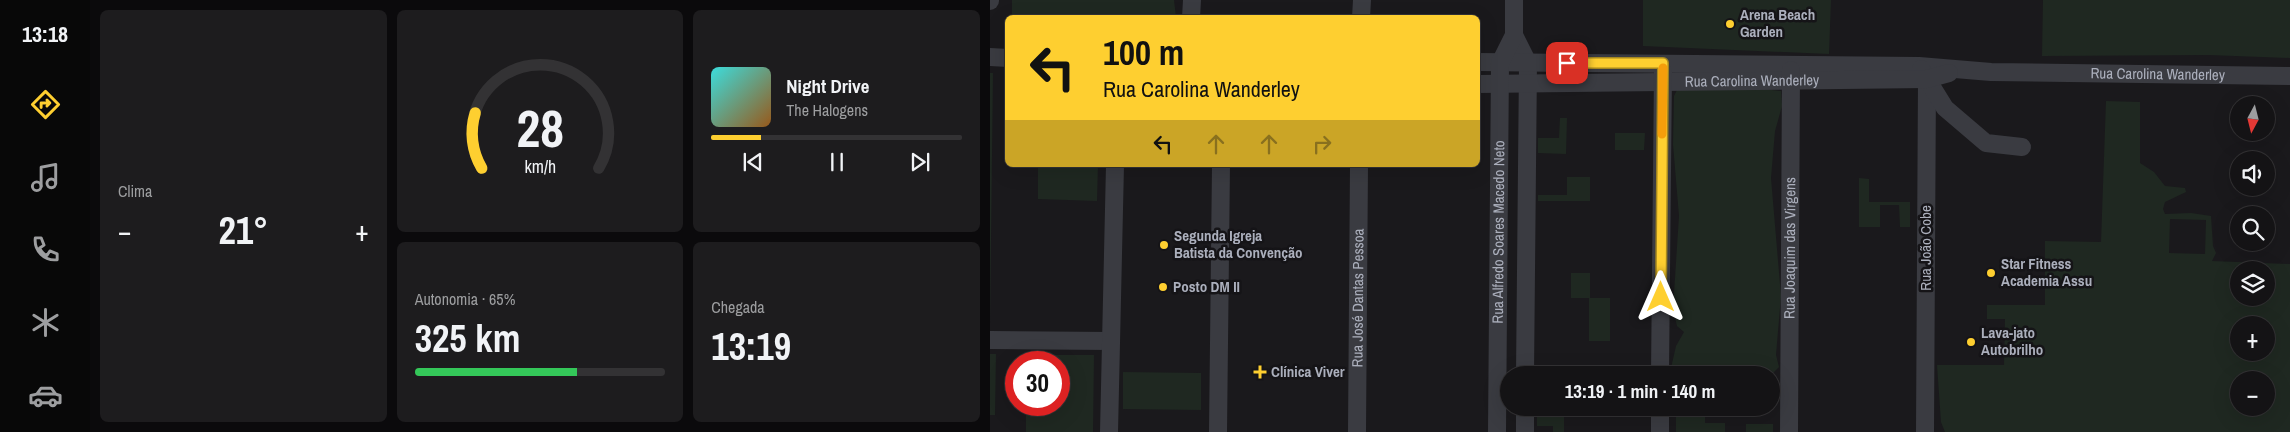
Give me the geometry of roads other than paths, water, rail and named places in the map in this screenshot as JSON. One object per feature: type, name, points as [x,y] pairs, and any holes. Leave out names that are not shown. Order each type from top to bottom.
[{"type":"street","points":[[1192,0],[1192,15]]},
{"type":"street","points":[[1361,15],[1362,0]]},
{"type":"street","name":"Rua Alfredo Soares Macedo Neto","points":[[1497,432],[1499,84],[1500,63],[1514,35],[1514,0]]},
{"type":"street","name":"Rua Alfredo Soares Macedo Neto","points":[[1514,35],[1528,63],[1525,366]]},
{"type":"street","points":[[990,57],[1005,58]]},
{"type":"street","name":"Rua Carolina Wanderley","points":[[1480,62],[1663,63],[1791,72]]},
{"type":"street","points":[[1660,366],[1663,63]]},
{"type":"street","name":"Rua Carolina Wanderley","points":[[1480,84],[1527,85],[1662,81],[1791,72],[1923,72],[1966,69],[1991,72],[2290,76]]},
{"type":"street","name":"Rua Joaquim das Virgens","points":[[1789,432],[1791,72]]},
{"type":"street","points":[[1923,72],[1945,108],[1986,143],[2022,147]]},
{"type":"street","name":"Rua João Cobe","points":[[1923,72],[1925,432]]},
{"type":"street","points":[[1109,432],[1115,167]]},
{"type":"street","points":[[1218,432],[1221,167]]},
{"type":"street","name":"Rua José Dantas Pessoa","points":[[1357,432],[1360,167]]},
{"type":"street","points":[[990,340],[1111,341]]},
{"type":"street","points":[[1525,416],[1525,432]]},
{"type":"street","points":[[1660,416],[1660,432]]},
{"type":"place","name":"Arena Beach Garden","points":[[1730,24]]},
{"type":"place","name":"Segunda Igreja Batista da Convenção","points":[[1164,245]]},
{"type":"place","name":"Star Fitness Academia Assu","points":[[1991,273]]},
{"type":"place","name":"Posto DM II","points":[[1163,287]]},
{"type":"place","name":"Lava-jato Autobrilho","points":[[1971,342]]},
{"type":"place","name":"Clínica Viver","points":[[1260,372]]}]
